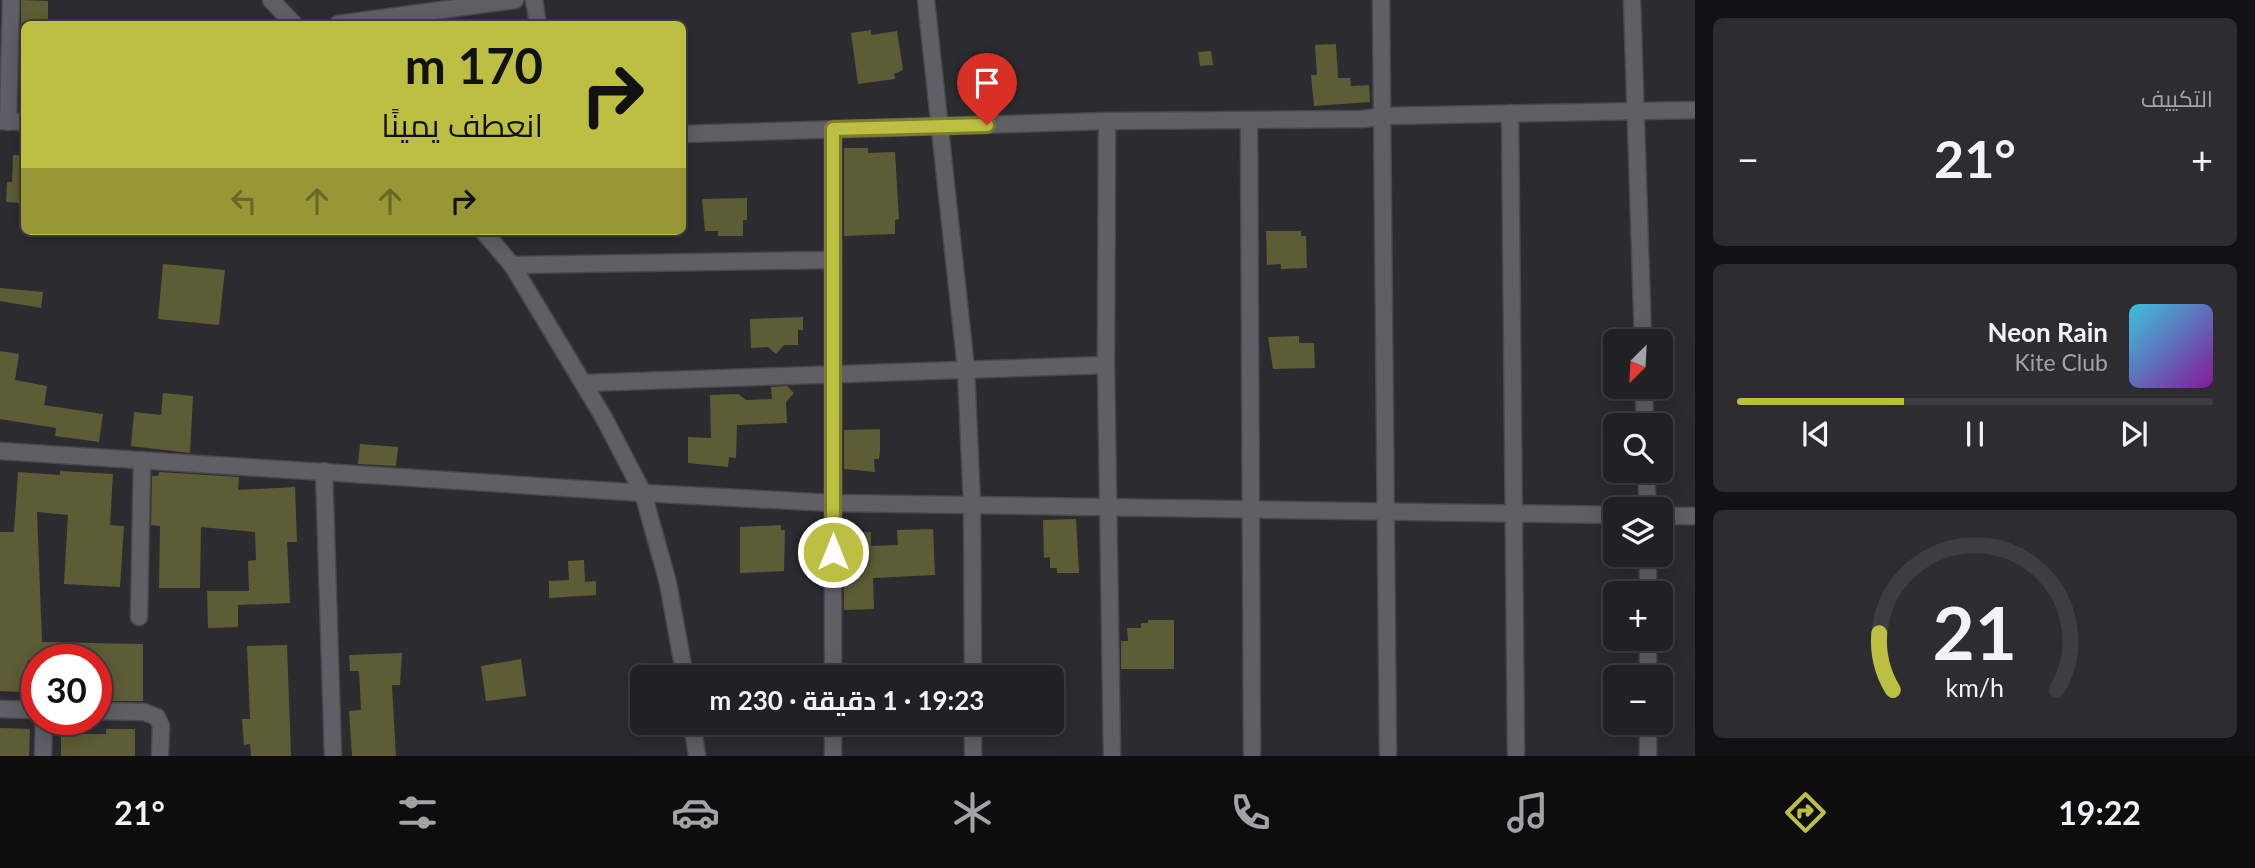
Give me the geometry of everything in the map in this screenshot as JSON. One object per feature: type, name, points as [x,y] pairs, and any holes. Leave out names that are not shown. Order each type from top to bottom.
[{"type":"street","points":[[11,0],[11,122]]},
{"type":"street","points":[[271,0],[290,21]]},
{"type":"street","points":[[360,21],[515,0]]},
{"type":"street","points":[[534,0],[538,21]]},
{"type":"street","points":[[926,0],[966,369],[972,504],[973,665]]},
{"type":"street","points":[[1381,0],[1388,756]]},
{"type":"street","points":[[1633,0],[1643,329]]},
{"type":"street","points":[[686,134],[1107,121],[1363,119],[1384,116],[1695,110]]},
{"type":"street","points":[[1510,113],[1516,756]]},
{"type":"street","points":[[1250,120],[1252,756]]},
{"type":"street","points":[[1107,121],[1106,365],[1112,756]]},
{"type":"street","points":[[833,129],[833,665]]},
{"type":"street","points":[[486,235],[512,265],[583,383],[643,493],[668,583],[683,665]]},
{"type":"street","points":[[512,265],[834,260]]},
{"type":"street","points":[[583,383],[834,372],[1106,365]]},
{"type":"street","points":[[0,451],[643,493],[833,502],[1603,515]]},
{"type":"street","points":[[139,617],[142,460]]},
{"type":"street","points":[[324,471],[333,756]]},
{"type":"street","points":[[1673,516],[1695,516]]},
{"type":"street","points":[[0,709],[21,710]]},
{"type":"street","points":[[112,711],[144,712],[157,717],[161,726],[160,756]]},
{"type":"street","points":[[43,756],[44,735]]},
{"type":"street","points":[[694,735],[697,756]]},
{"type":"street","points":[[832,756],[833,735]]},
{"type":"street","points":[[973,735],[974,756]]},
{"type":"street","points":[[1648,735],[1648,756]]},
{"type":"building","points":[[21,0],[48,1],[48,21],[21,21]]},
{"type":"building","points":[[871,30],[871,35],[897,31],[903,70],[894,74],[895,79],[858,84],[851,33]]},
{"type":"building","points":[[1336,44],[1338,78],[1350,78],[1351,86],[1369,85],[1370,102],[1314,106],[1311,75],[1317,75],[1315,45]]},
{"type":"building","points":[[1211,51],[1213,65],[1200,66],[1198,52]]},
{"type":"building","points":[[844,148],[868,148],[868,153],[895,152],[899,219],[895,220],[895,234],[844,236]]},
{"type":"building","points":[[13,155],[21,155],[21,203],[6,202],[7,182],[12,182]]},
{"type":"building","points":[[747,198],[747,220],[743,220],[743,236],[718,236],[718,231],[705,231],[702,199]]},
{"type":"building","points":[[1266,231],[1301,231],[1301,236],[1306,236],[1307,268],[1281,269],[1281,264],[1267,265]]},
{"type":"building","points":[[163,264],[225,270],[219,325],[158,319]]},
{"type":"building","points":[[0,288],[43,292],[41,308],[0,301]]},
{"type":"building","points":[[803,317],[803,330],[798,330],[798,345],[784,345],[776,354],[768,347],[751,348],[750,319]]},
{"type":"building","points":[[1299,336],[1299,343],[1314,343],[1315,368],[1273,369],[1268,337]]},
{"type":"building","points":[[0,351],[19,354],[15,380],[47,386],[44,405],[103,414],[99,442],[55,436],[56,428],[0,419]]},
{"type":"building","points":[[787,386],[794,393],[786,402],[787,423],[737,425],[736,458],[729,457],[728,467],[688,463],[688,437],[711,438],[710,395],[738,394],[746,400],[772,399],[771,387]]},
{"type":"building","points":[[163,393],[193,396],[190,453],[131,446],[134,412],[161,415]]},
{"type":"building","points":[[880,429],[880,451],[879,459],[874,459],[875,472],[844,469],[844,430]]},
{"type":"building","points":[[360,444],[398,447],[396,466],[358,464]]},
{"type":"building","points":[[60,471],[113,474],[110,525],[124,526],[120,587],[64,584],[68,515],[37,512],[42,642],[143,644],[143,701],[112,701],[112,644],[21,644],[21,692],[0,691],[0,532],[14,532],[18,472],[60,475]]},
{"type":"building","points":[[159,472],[239,477],[238,490],[295,487],[297,542],[287,542],[290,603],[238,605],[238,627],[208,628],[207,591],[249,591],[248,561],[256,560],[255,532],[201,527],[200,588],[159,588],[160,526],[151,525],[152,476],[158,476]]},
{"type":"building","points":[[1076,519],[1079,573],[1057,573],[1057,568],[1050,568],[1050,557],[1044,558],[1043,520]]},
{"type":"building","points":[[781,525],[781,530],[785,530],[784,571],[740,573],[740,527]]},
{"type":"building","points":[[933,529],[935,575],[873,578],[874,609],[844,610],[844,533],[871,532],[871,546],[898,545],[897,530]]},
{"type":"building","points":[[584,560],[585,582],[596,581],[596,595],[549,598],[549,581],[569,580],[568,561]]},
{"type":"building","points":[[1148,620],[1174,620],[1174,669],[1121,669],[1121,641],[1128,641],[1127,628],[1141,628],[1141,623],[1148,623]]},
{"type":"building","points":[[287,645],[291,756],[251,756],[250,744],[244,745],[242,719],[250,719],[247,646]]},
{"type":"building","points":[[402,653],[400,685],[392,685],[396,756],[352,756],[349,711],[361,710],[359,671],[350,671],[349,655]]},
{"type":"building","points":[[521,659],[526,696],[486,701],[481,666]]},
{"type":"building","points":[[0,728],[21,729],[21,735],[30,735],[29,756],[0,756]]},
{"type":"building","points":[[112,729],[135,729],[135,756],[61,756],[61,735],[112,735]]},
{"type":"route","points":[[833,552],[833,129],[987,125]]}]
